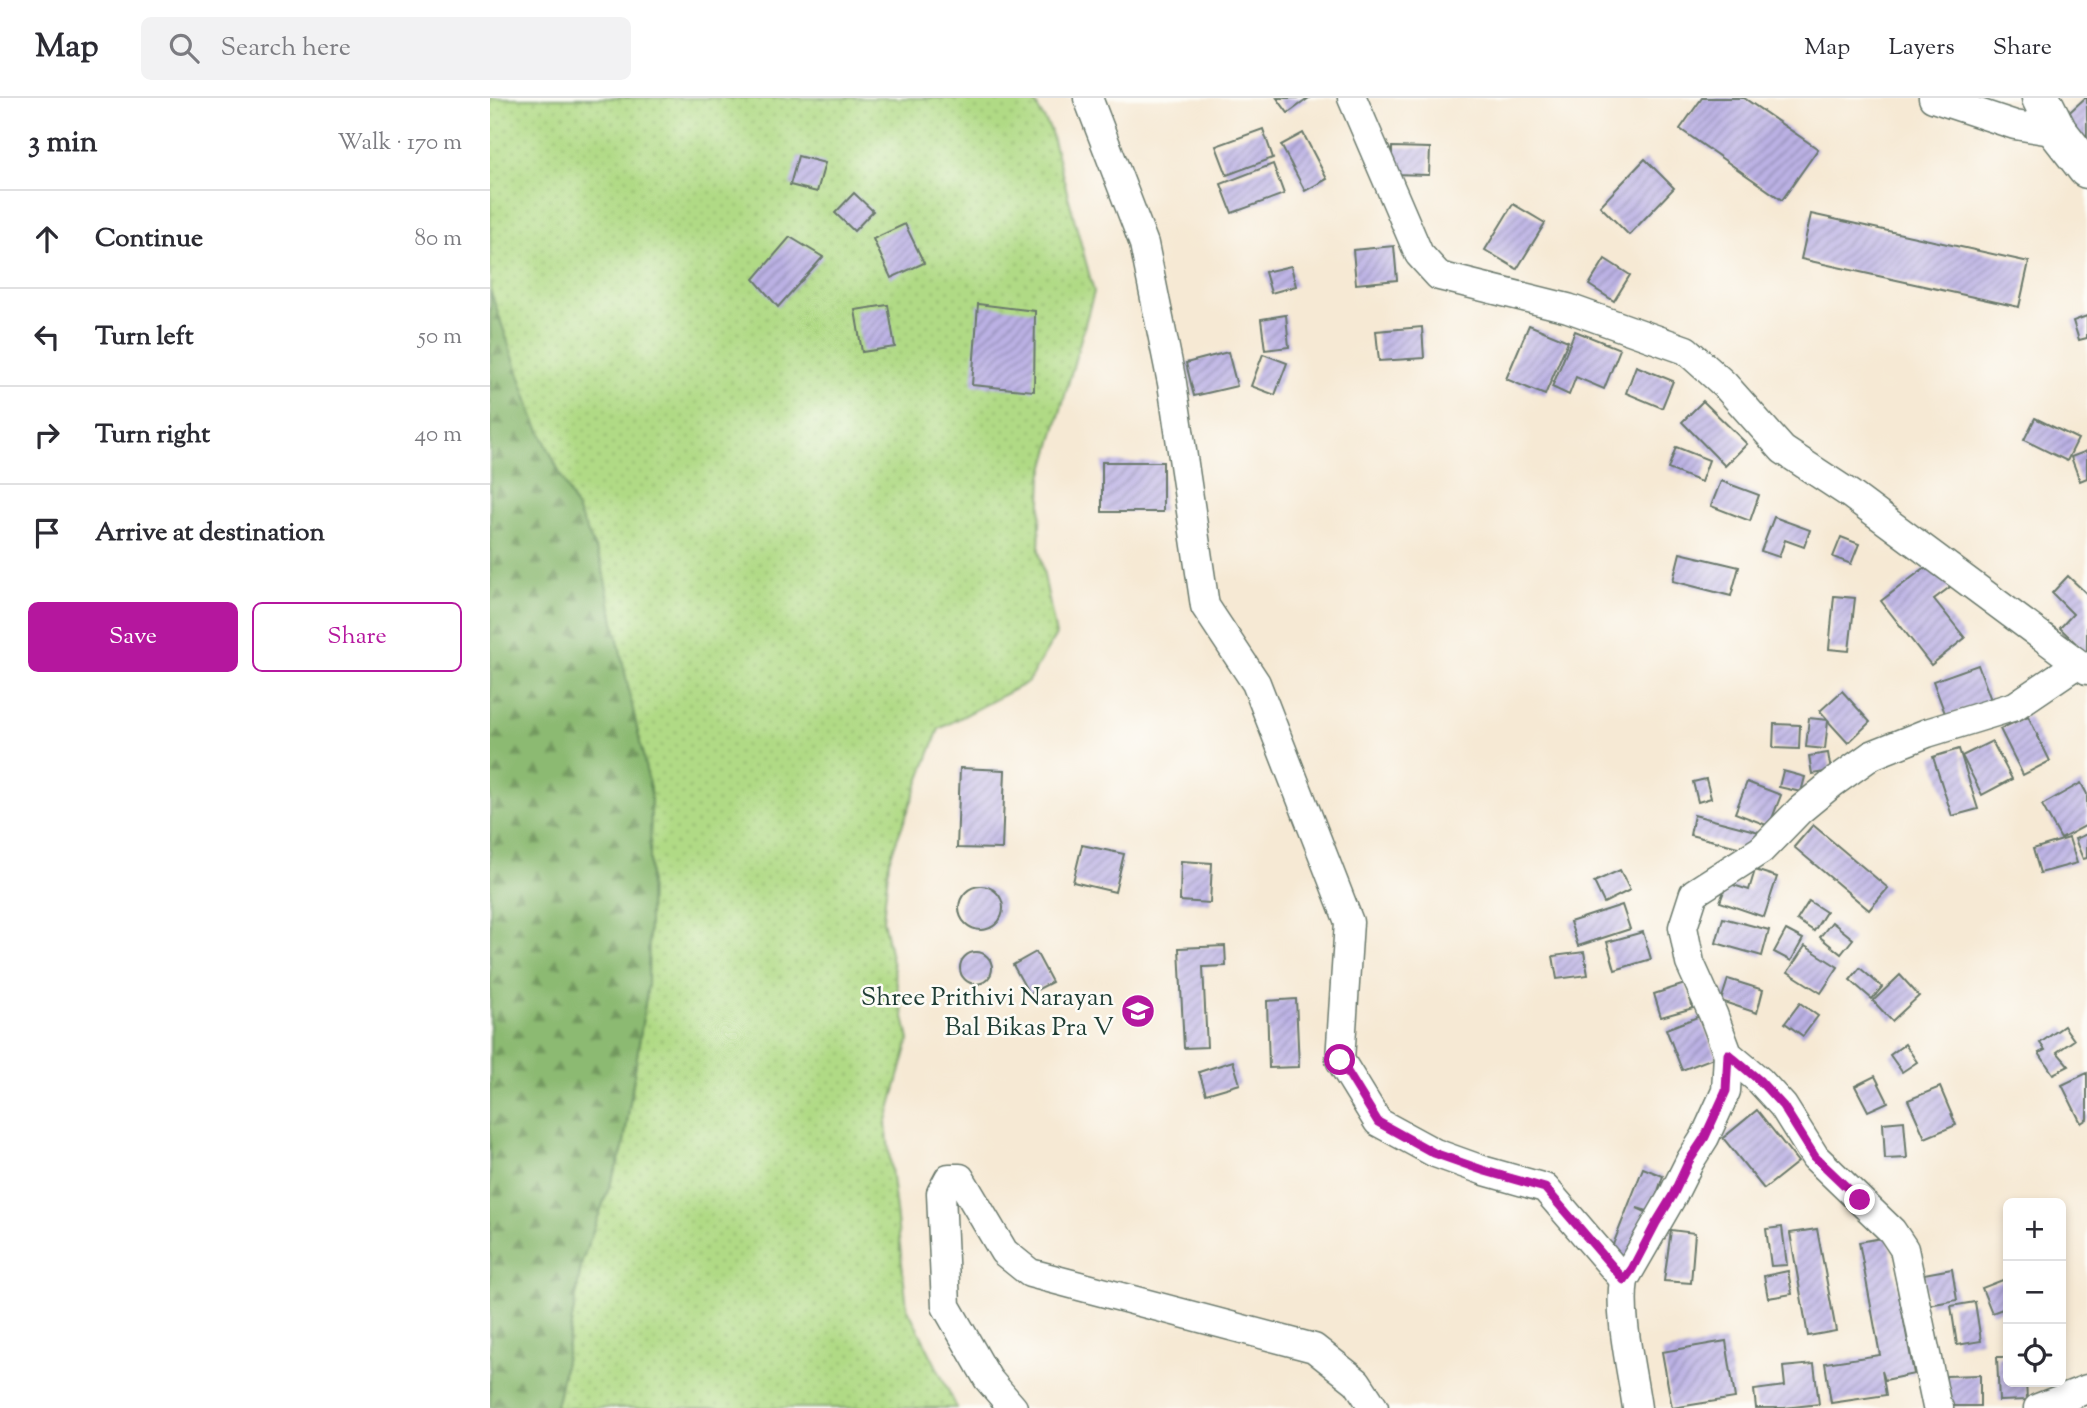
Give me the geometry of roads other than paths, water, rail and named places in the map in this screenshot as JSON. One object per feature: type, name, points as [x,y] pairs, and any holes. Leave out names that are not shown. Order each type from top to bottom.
[{"type":"street","points":[[1088,98],[1144,244],[1172,383],[1205,606],[1256,682],[1349,922],[1340,1060],[1378,1122],[1434,1153],[1545,1188],[1624,1280]]},
{"type":"street","points":[[1352,98],[1419,254],[1439,276],[1568,308],[1686,350],[1725,385],[1783,450],[1850,494],[2082,667],[2015,706],[1927,733],[1872,755],[1800,810],[1762,850],[1694,893],[1683,927],[1690,963],[1728,1054],[1726,1091],[1624,1280],[1625,1324],[1637,1408]]},
{"type":"street","points":[[1933,98],[2015,125],[2058,132]]},
{"type":"street","points":[[2041,98],[2058,132],[2087,169]]},
{"type":"street","points":[[1728,1054],[1760,1081],[1783,1106],[1815,1157],[1892,1231],[1904,1249],[1939,1408]]},
{"type":"street","points":[[1013,1408],[988,1379],[946,1306],[941,1193],[949,1178],[960,1178],[1004,1252],[1030,1273],[1314,1348],[1357,1382],[1374,1408]]},
{"type":"street","points":[[2038,1408],[2087,1389]]},
{"type":"place","name":"Shree Prithivi Narayan Bal Bikas Pra V","points":[[1138,1011]]}]
